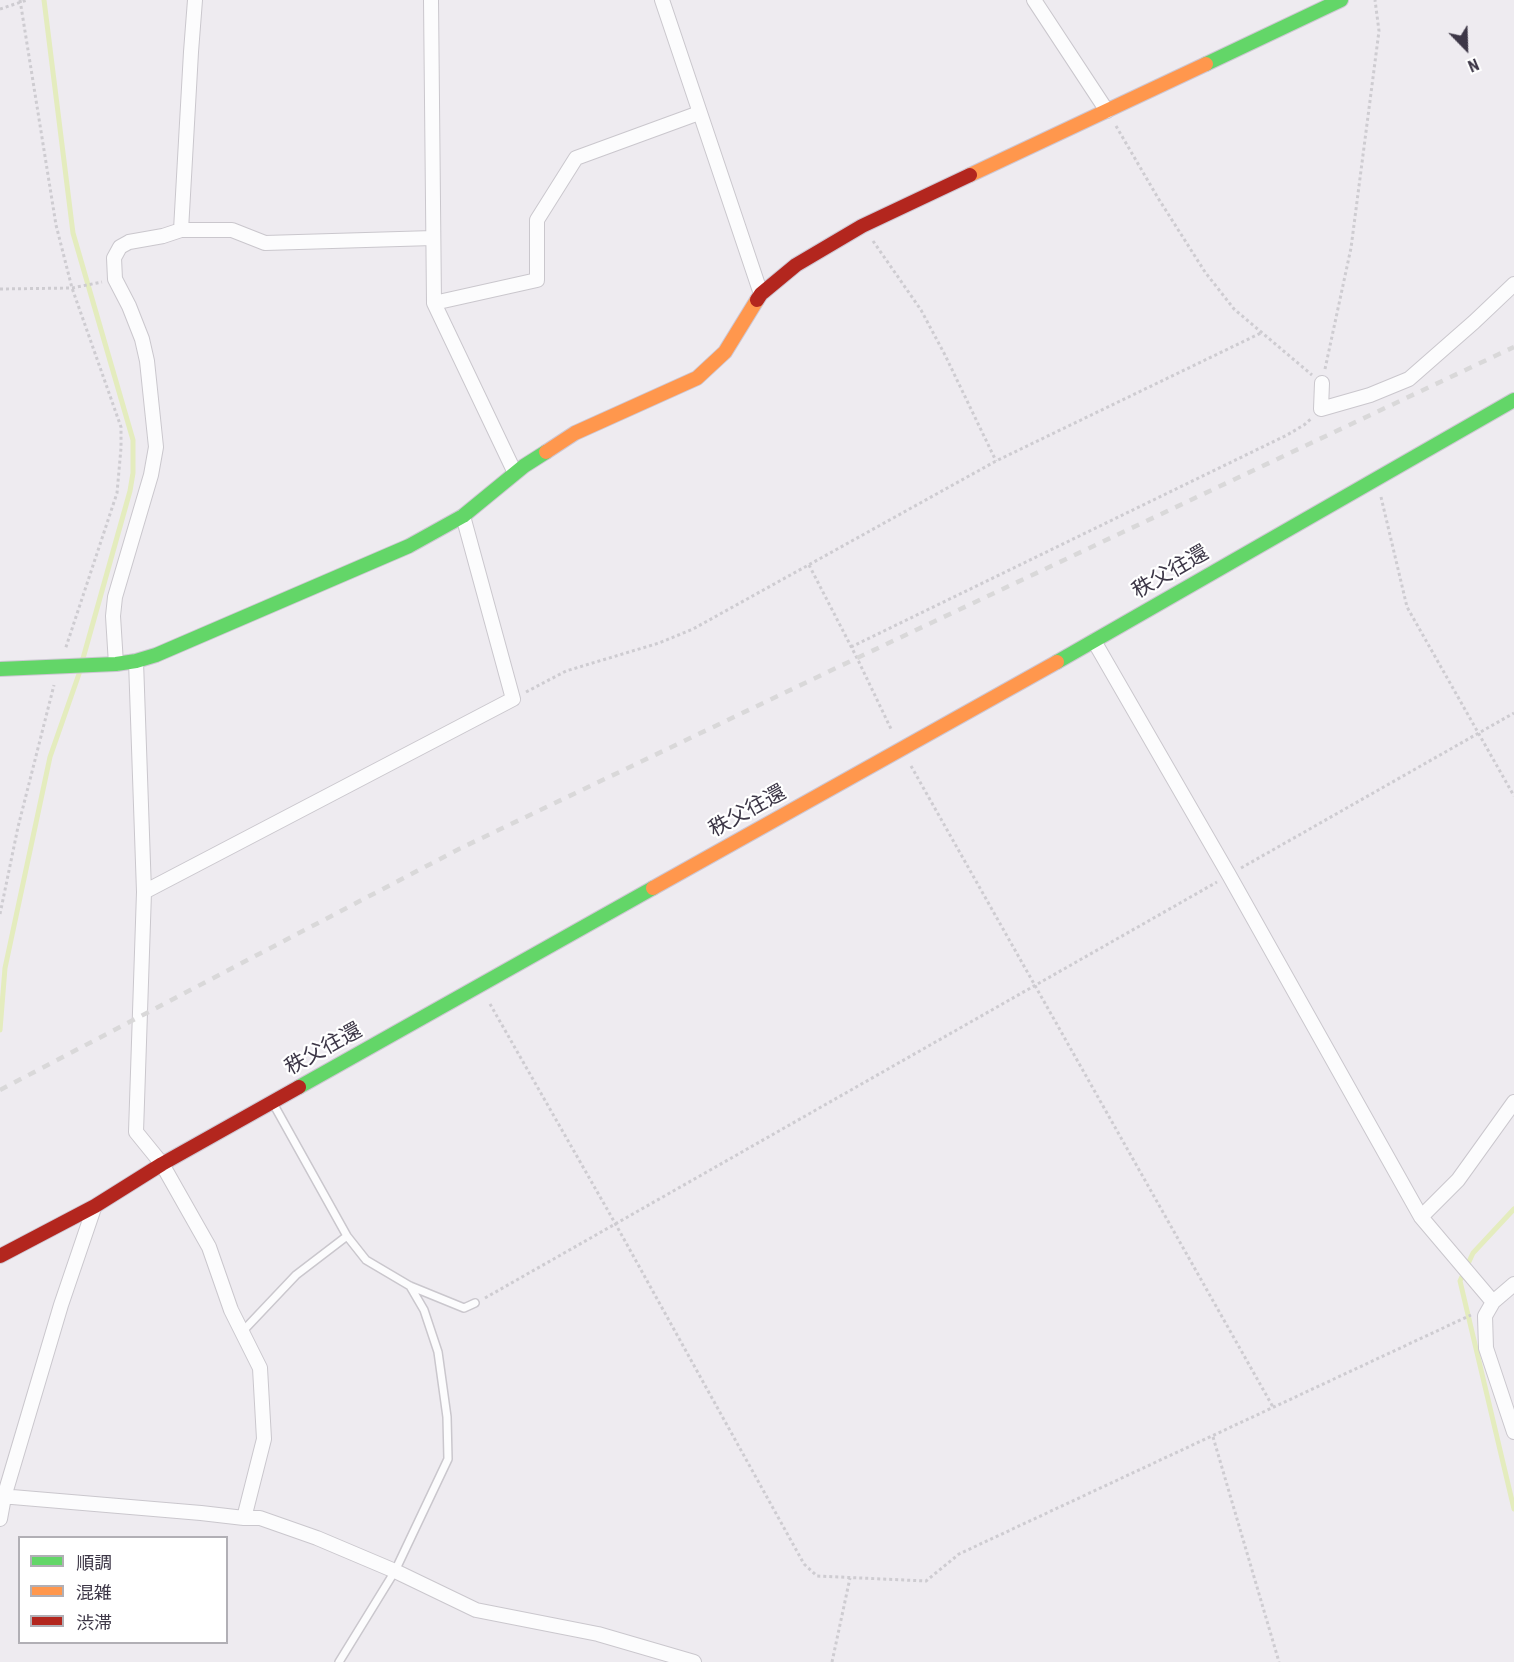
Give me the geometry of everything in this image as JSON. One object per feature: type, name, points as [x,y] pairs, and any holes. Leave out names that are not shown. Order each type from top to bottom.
[{"type":"main road","points":[[0,669],[116,664],[156,655],[409,546],[463,516],[548,449],[574,433],[697,378],[725,352],[761,294],[796,265],[862,226],[1341,0]]},
{"type":"main road","name":"秩父往還","points":[[0,1256],[95,1206],[162,1164],[902,750],[1514,400]]},
{"type":"street","points":[[182,230],[195,0]]},
{"type":"street","points":[[431,0],[434,303],[515,474]]},
{"type":"street","points":[[662,0],[761,294]]},
{"type":"street","points":[[1034,0],[1107,111]]},
{"type":"street","points":[[434,303],[537,280],[537,220],[576,158],[699,113]]},
{"type":"street","points":[[116,664],[113,616],[115,597],[151,475],[156,447],[147,361],[142,339],[115,279],[114,258],[120,247],[129,242],[164,236],[182,230],[232,230],[265,243],[433,238]]},
{"type":"street","points":[[1322,383],[1321,410],[1370,395],[1409,379],[1514,284]]},
{"type":"street","points":[[144,892],[513,699],[463,516]]},
{"type":"street","points":[[1094,641],[1229,875],[1421,1218],[1493,1302]]},
{"type":"street","points":[[136,661],[144,892],[136,1132],[162,1164],[208,1247],[231,1310],[260,1368],[264,1439],[244,1518]]},
{"type":"street","points":[[1421,1218],[1458,1180],[1514,1102]]},
{"type":"street","points":[[0,1519],[2,1496],[61,1305],[95,1206]]},
{"type":"street","points":[[1514,1284],[1493,1302],[1485,1316],[1486,1348],[1514,1432]]},
{"type":"street","points":[[2,1496],[260,1518],[317,1538],[395,1571],[476,1610],[598,1634],[694,1662]]},
{"type":"lane","points":[[273,1103],[347,1236],[366,1260],[410,1286],[464,1308],[475,1303]]},
{"type":"lane","points":[[242,1332],[296,1275],[347,1236]]},
{"type":"lane","points":[[339,1662],[395,1571],[448,1459],[447,1417],[438,1352],[424,1310],[410,1286]]},
{"type":"path","points":[[0,9],[27,0]]},
{"type":"path","points":[[1107,111],[1205,272],[1234,309],[1322,383],[1351,248],[1380,31],[1375,0]]},
{"type":"path","points":[[0,914],[18,827],[59,666],[117,493],[121,448],[120,427],[72,288],[56,225],[21,1]]},
{"type":"path","points":[[862,226],[921,310],[996,461]]},
{"type":"path","points":[[0,290],[72,288],[115,279]]},
{"type":"path","points":[[513,699],[566,671],[659,643],[693,629],[996,461],[1262,333]]},
{"type":"path","points":[[851,647],[1287,435],[1304,425],[1321,410]]},
{"type":"path","points":[[1377,478],[1407,607],[1514,796]]},
{"type":"path","points":[[809,565],[902,750],[1273,1407]]},
{"type":"path","points":[[475,1303],[1514,713]]},
{"type":"path","points":[[480,986],[615,1223],[804,1564],[818,1576],[926,1581],[959,1554],[1213,1437],[1469,1316],[1493,1302]]},
{"type":"path","points":[[1213,1437],[1279,1662]]},
{"type":"path","points":[[832,1662],[850,1578]]},
{"type":"waterway","points":[[44,0],[73,233],[133,440],[133,473],[130,491],[82,662]]},
{"type":"waterway","points":[[0,1030],[5,968],[50,757],[80,671]]},
{"type":"waterway","points":[[1514,1209],[1473,1253],[1460,1281],[1514,1509]]},
{"type":"railway","points":[[0,1090],[459,849],[1514,347]]},
{"type":"traffic: fast","points":[[1206,64],[1341,0]]},
{"type":"traffic: fast","points":[[1057,662],[1514,400]]},
{"type":"traffic: fast","points":[[0,669],[116,664],[156,655],[409,546],[463,516],[524,466],[546,452]]},
{"type":"traffic: fast","points":[[299,1087],[653,888]]},
{"type":"traffic: slow","points":[[970,175],[1206,64]]},
{"type":"traffic: slow","points":[[546,452],[575,433],[697,378],[725,352],[757,300]]},
{"type":"traffic: slow","points":[[653,888],[1057,662]]},
{"type":"traffic: jam","points":[[757,300],[796,265],[862,226],[970,175]]},
{"type":"traffic: jam","points":[[0,1256],[95,1206],[162,1164],[299,1087]]}]
